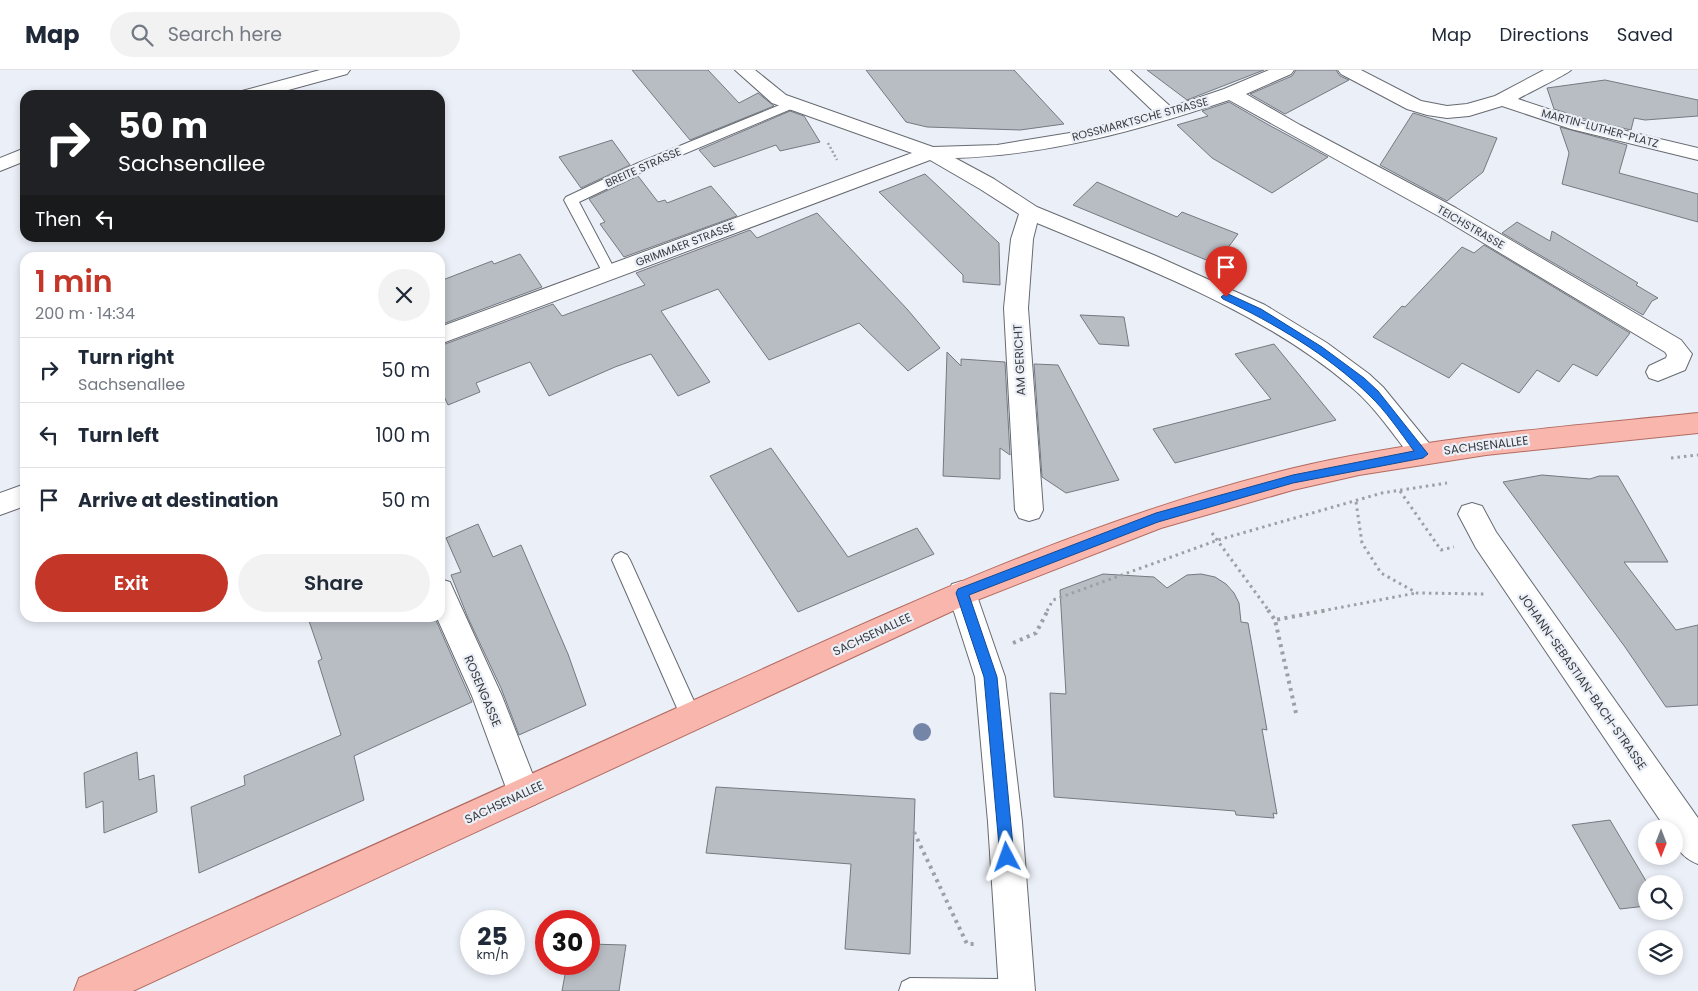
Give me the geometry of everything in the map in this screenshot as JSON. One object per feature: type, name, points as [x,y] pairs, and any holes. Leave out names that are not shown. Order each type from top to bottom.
[{"type":"main road","name":"SACHSENALLEE","points":[[92,991],[962,593],[1156,518],[1293,479],[1423,454],[1547,437],[1698,423]]},
{"type":"street","points":[[267,90],[341,70]]},
{"type":"street","points":[[744,70],[779,99],[931,154],[987,184],[1030,212],[1148,261],[1265,316],[1319,350],[1360,380],[1374,394],[1423,454]]},
{"type":"street","points":[[1119,70],[1168,114]]},
{"type":"street","points":[[1347,70],[1414,105],[1447,112],[1469,110],[1502,100],[1551,71]]},
{"type":"street","name":"ROSSMARKTSCHE STRASSE","points":[[931,154],[997,151],[1074,138],[1168,114],[1231,93],[1280,71]]},
{"type":"street","name":"TEICHSTRASSE","points":[[1231,93],[1293,129],[1449,213],[1673,346],[1680,354],[1676,364],[1658,372]]},
{"type":"street","name":"MARTIN-LUTHER-PLATZ","points":[[1502,100],[1578,125],[1698,154]]},
{"type":"street","name":"GRIMMAER STRASSE","points":[[445,334],[931,154]]},
{"type":"street","points":[[0,165],[20,156]]},
{"type":"street","name":"AM GERICHT","points":[[1029,510],[1016,308],[1022,239],[1030,212]]},
{"type":"street","points":[[0,504],[20,497]]},
{"type":"street","name":"JOHANN-SEBASTIAN-BACH-STRASSE","points":[[1472,514],[1486,540],[1698,847]]},
{"type":"street","points":[[962,593],[990,677],[1005,822],[1017,991]]},
{"type":"street","name":"ROSENGASSE","points":[[445,602],[486,696],[524,793]]},
{"type":"lane","name":"BREITE STRASSE","points":[[609,272],[571,200],[643,166],[792,104]]},
{"type":"lane","points":[[620,560],[691,717]]},
{"type":"lane","points":[[910,990],[1000,991]]},
{"type":"path","points":[[1668,458],[1698,455]]},
{"type":"path","points":[[983,655],[1036,633],[1053,600],[1218,540],[1382,494],[1456,482]]},
{"type":"path","points":[[1400,491],[1441,550],[1486,540]]},
{"type":"path","points":[[1356,502],[1362,542],[1381,573],[1417,593]]},
{"type":"path","points":[[1194,507],[1275,620],[1296,714]]},
{"type":"path","points":[[1275,620],[1417,593],[1483,594],[1537,615]]},
{"type":"path","points":[[914,832],[967,944],[1014,944]]},
{"type":"building","points":[[632,70],[708,70],[739,103],[758,93],[774,106],[690,140]]},
{"type":"building","points":[[866,70],[1014,70],[1064,124],[1020,130],[927,127],[906,122]]},
{"type":"building","points":[[1147,70],[1264,70],[1187,100]]},
{"type":"building","points":[[1296,70],[1336,70],[1340,76],[1349,80],[1285,114],[1250,94],[1292,76]]},
{"type":"building","points":[[1605,80],[1698,100],[1698,116],[1645,120],[1634,118],[1631,130],[1554,109],[1547,88]]},
{"type":"building","points":[[1229,102],[1328,157],[1272,193],[1212,158],[1177,125],[1208,116],[1202,111]]},
{"type":"building","points":[[790,111],[804,116],[820,142],[780,151],[776,145],[714,167],[699,150]]},
{"type":"building","points":[[1413,113],[1497,138],[1483,172],[1447,201],[1380,165]]},
{"type":"building","points":[[1560,127],[1627,145],[1619,173],[1698,194],[1698,222],[1562,184],[1569,153]]},
{"type":"building","points":[[612,140],[630,165],[581,188],[559,157]]},
{"type":"building","points":[[925,174],[999,243],[1000,285],[963,282],[963,275],[879,192]]},
{"type":"building","points":[[638,176],[658,202],[665,200],[667,203],[711,186],[737,216],[624,257],[600,224],[605,222],[589,199]]},
{"type":"building","points":[[1097,182],[1177,217],[1182,212],[1238,234],[1216,264],[1073,205]]},
{"type":"building","points":[[817,213],[907,309],[940,348],[908,371],[859,323],[769,360],[718,289],[661,311],[710,382],[678,396],[651,354],[615,367],[549,396],[530,362],[476,383],[480,392],[448,405],[445,399],[445,344],[553,304],[562,316],[645,285],[636,273],[750,230],[757,238]]},
{"type":"building","points":[[1517,222],[1550,241],[1552,231],[1638,283],[1636,285],[1658,298],[1652,301],[1643,315],[1502,233]]},
{"type":"building","points":[[1484,245],[1630,333],[1597,376],[1573,364],[1559,382],[1537,370],[1519,393],[1462,363],[1449,378],[1373,337],[1402,306],[1405,307],[1462,247],[1474,253]]},
{"type":"building","points":[[520,254],[542,287],[445,323],[445,279],[492,261],[494,264]]},
{"type":"building","points":[[1080,315],[1124,317],[1129,346],[1099,344]]},
{"type":"building","points":[[1274,344],[1336,420],[1175,463],[1153,429],[1271,399],[1235,354]]},
{"type":"building","points":[[947,352],[961,366],[961,359],[1005,362],[1010,455],[1000,448],[1000,479],[943,476]]},
{"type":"building","points":[[1034,364],[1058,365],[1119,480],[1066,493],[1042,477]]},
{"type":"building","points":[[771,448],[848,557],[917,528],[934,554],[798,612],[710,476]]},
{"type":"building","points":[[1542,475],[1590,479],[1599,476],[1618,476],[1668,562],[1624,562],[1676,630],[1698,625],[1698,705],[1666,707],[1625,647],[1503,482]]},
{"type":"building","points":[[478,524],[493,557],[521,545],[568,654],[586,705],[519,735],[501,688],[468,618],[451,575],[461,572],[446,538]]},
{"type":"building","points":[[1103,574],[1154,577],[1167,588],[1187,575],[1201,574],[1215,577],[1226,584],[1234,593],[1239,603],[1241,622],[1248,623],[1267,730],[1262,729],[1277,814],[1273,813],[1274,818],[1236,815],[1235,811],[1054,797],[1050,693],[1066,694],[1060,590]]},
{"type":"building","points":[[309,622],[437,622],[472,702],[354,756],[364,800],[199,873],[191,807],[245,785],[244,776],[341,735],[318,661],[322,659]]},
{"type":"building","points":[[137,752],[139,780],[154,775],[157,812],[104,833],[103,801],[86,808],[84,773]]},
{"type":"building","points":[[716,787],[915,799],[910,954],[845,949],[851,864],[706,853]]},
{"type":"building","points":[[1610,820],[1642,875],[1638,875],[1638,907],[1620,909],[1572,825]]},
{"type":"building","points":[[600,944],[626,945],[619,991],[562,991],[565,975],[600,975]]},
{"type":"route","points":[[1007,857],[990,677],[962,593],[1156,518],[1293,479],[1423,454],[1374,394],[1360,380],[1319,350],[1257,311],[1226,297]]}]
